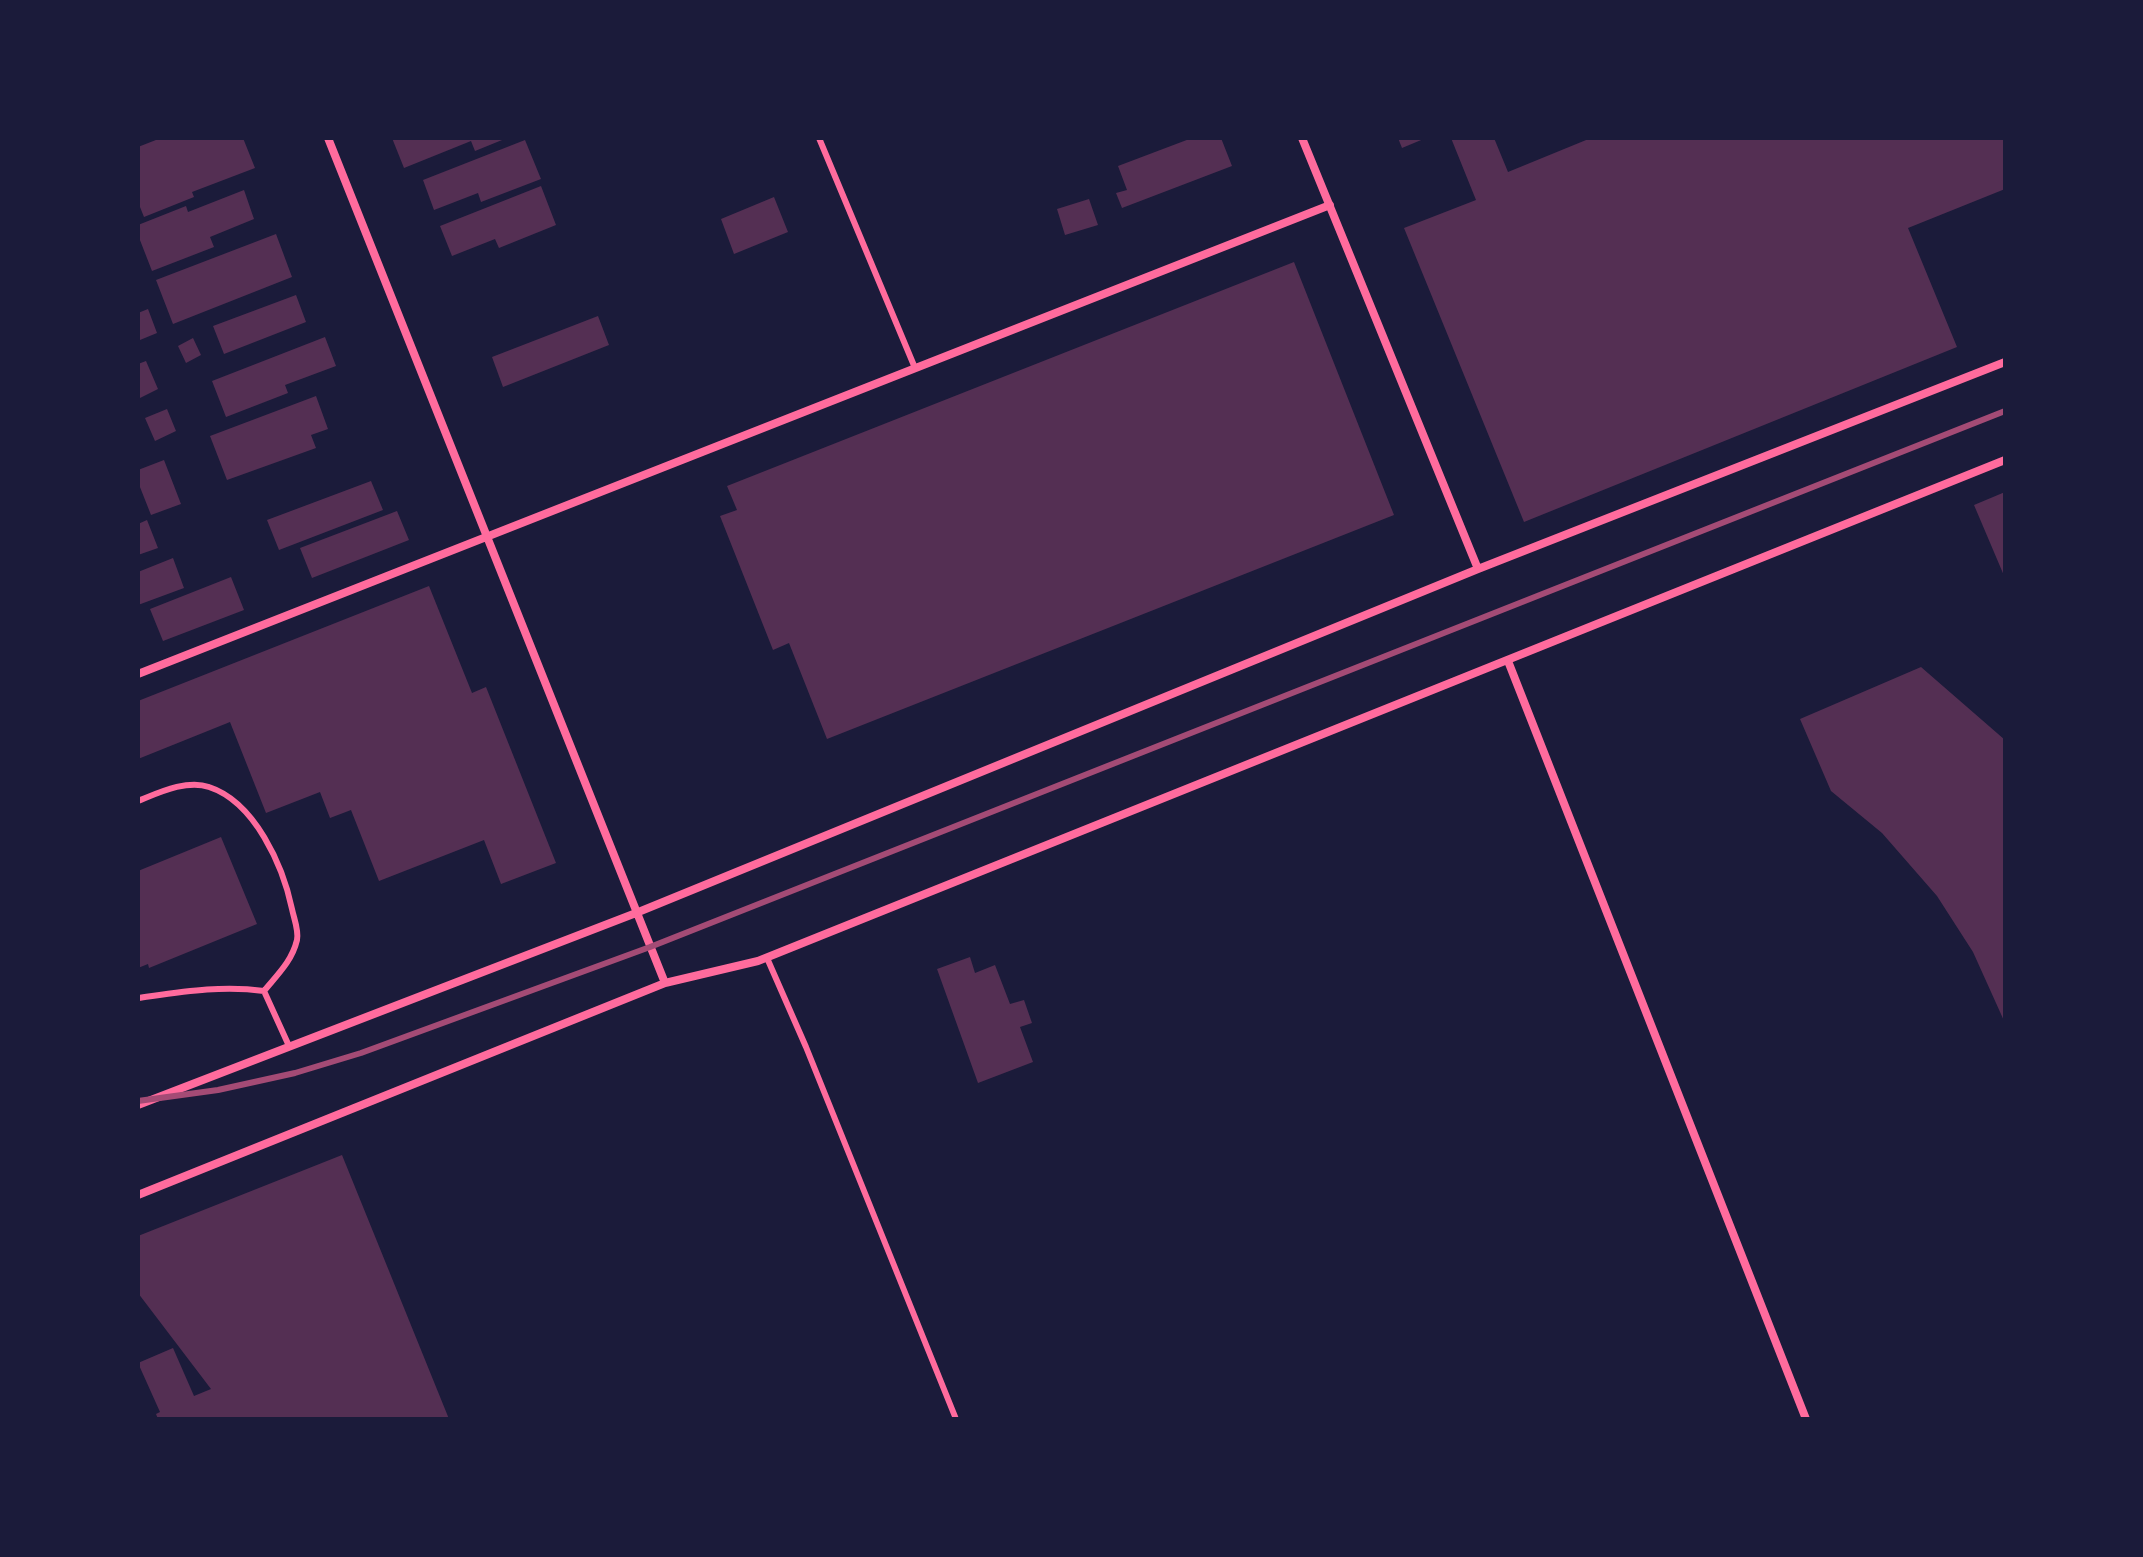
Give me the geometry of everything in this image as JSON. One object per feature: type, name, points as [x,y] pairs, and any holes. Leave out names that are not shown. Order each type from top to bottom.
[{"type":"street","points":[[328,138],[665,983]]},
{"type":"street","points":[[1302,138],[1478,569]]},
{"type":"street","points":[[138,674],[1330,205]]},
{"type":"street","points":[[138,1105],[636,913],[1478,569],[2005,362]]},
{"type":"street","points":[[138,1195],[665,983],[767,958],[2005,460]]},
{"type":"street","points":[[1508,661],[1806,1419]]},
{"type":"lane","points":[[819,138],[915,368]]},
{"type":"lane","points":[[138,801],[168,788],[206,785],[230,796],[256,823],[287,885],[298,936],[291,959],[264,991]]},
{"type":"lane","points":[[767,958],[812,1061],[956,1419]]},
{"type":"lane","points":[[138,998],[212,987],[234,986],[264,991]]},
{"type":"lane","points":[[264,991],[289,1046]]},
{"type":"building","points":[[161,138],[243,138],[255,168],[192,192],[194,197],[144,217],[138,202],[138,147]]},
{"type":"building","points":[[392,138],[507,138],[475,151],[471,141],[404,168]]},
{"type":"building","points":[[1192,138],[1221,138],[1232,166],[1122,208],[1116,193],[1127,190],[1118,166]]},
{"type":"building","points":[[1398,138],[1426,138],[1402,148]]},
{"type":"building","points":[[1451,138],[1494,138],[1508,172],[1591,138],[2005,138],[2005,189],[1908,228],[1957,347],[1524,522],[1404,228],[1476,200]]},
{"type":"building","points":[[525,140],[541,179],[481,202],[478,193],[434,210],[423,180]]},
{"type":"building","points":[[541,186],[556,225],[499,248],[495,239],[452,256],[440,226]]},
{"type":"building","points":[[244,190],[254,219],[210,237],[214,247],[152,271],[138,235],[138,225],[186,206],[188,212]]},
{"type":"building","points":[[774,197],[788,232],[734,254],[721,219]]},
{"type":"building","points":[[1089,199],[1098,225],[1065,235],[1057,209]]},
{"type":"building","points":[[276,234],[292,277],[173,324],[156,280]]},
{"type":"building","points":[[1294,262],[1394,515],[827,739],[789,643],[773,650],[720,516],[737,510],[727,486]]},
{"type":"building","points":[[296,295],[306,322],[224,354],[213,326]]},
{"type":"building","points":[[148,309],[157,333],[140,340],[138,313]]},
{"type":"building","points":[[598,316],[609,345],[503,387],[492,357]]},
{"type":"building","points":[[325,337],[336,366],[285,385],[288,393],[226,417],[212,381]]},
{"type":"building","points":[[193,338],[201,355],[186,363],[178,346]]},
{"type":"building","points":[[146,361],[158,389],[138,399],[138,364]]},
{"type":"building","points":[[316,396],[328,429],[311,435],[316,448],[227,480],[210,436]]},
{"type":"building","points":[[167,409],[176,431],[155,441],[145,418]]},
{"type":"building","points":[[164,460],[181,504],[151,515],[138,482],[138,470]]},
{"type":"building","points":[[371,481],[383,510],[279,550],[267,520]]},
{"type":"building","points":[[2005,492],[2005,578],[1974,505]]},
{"type":"building","points":[[397,511],[409,540],[312,578],[300,548]]},
{"type":"building","points":[[147,520],[158,548],[138,555],[138,524]]},
{"type":"building","points":[[173,558],[184,588],[138,605],[138,572]]},
{"type":"building","points":[[231,577],[244,610],[163,641],[150,609]]},
{"type":"building","points":[[429,586],[472,693],[486,687],[556,863],[501,884],[484,840],[379,881],[351,810],[330,818],[320,792],[266,813],[230,722],[138,759],[138,701]]},
{"type":"building","points":[[1921,667],[2005,740],[2005,1023],[1973,952],[1937,896],[1882,833],[1831,791],[1800,719]]},
{"type":"building","points":[[221,837],[257,924],[149,968],[148,964],[138,968],[138,871]]},
{"type":"building","points":[[970,957],[975,973],[995,965],[1010,1004],[1024,1000],[1032,1023],[1020,1027],[1033,1062],[978,1083],[937,969]]},
{"type":"building","points":[[342,1155],[449,1419],[158,1419],[156,1414],[160,1412],[138,1363],[173,1348],[194,1396],[211,1389],[138,1293],[138,1236]]},
{"type":"railway","points":[[138,1101],[218,1090],[295,1073],[361,1053],[650,947],[2005,411]]}]
